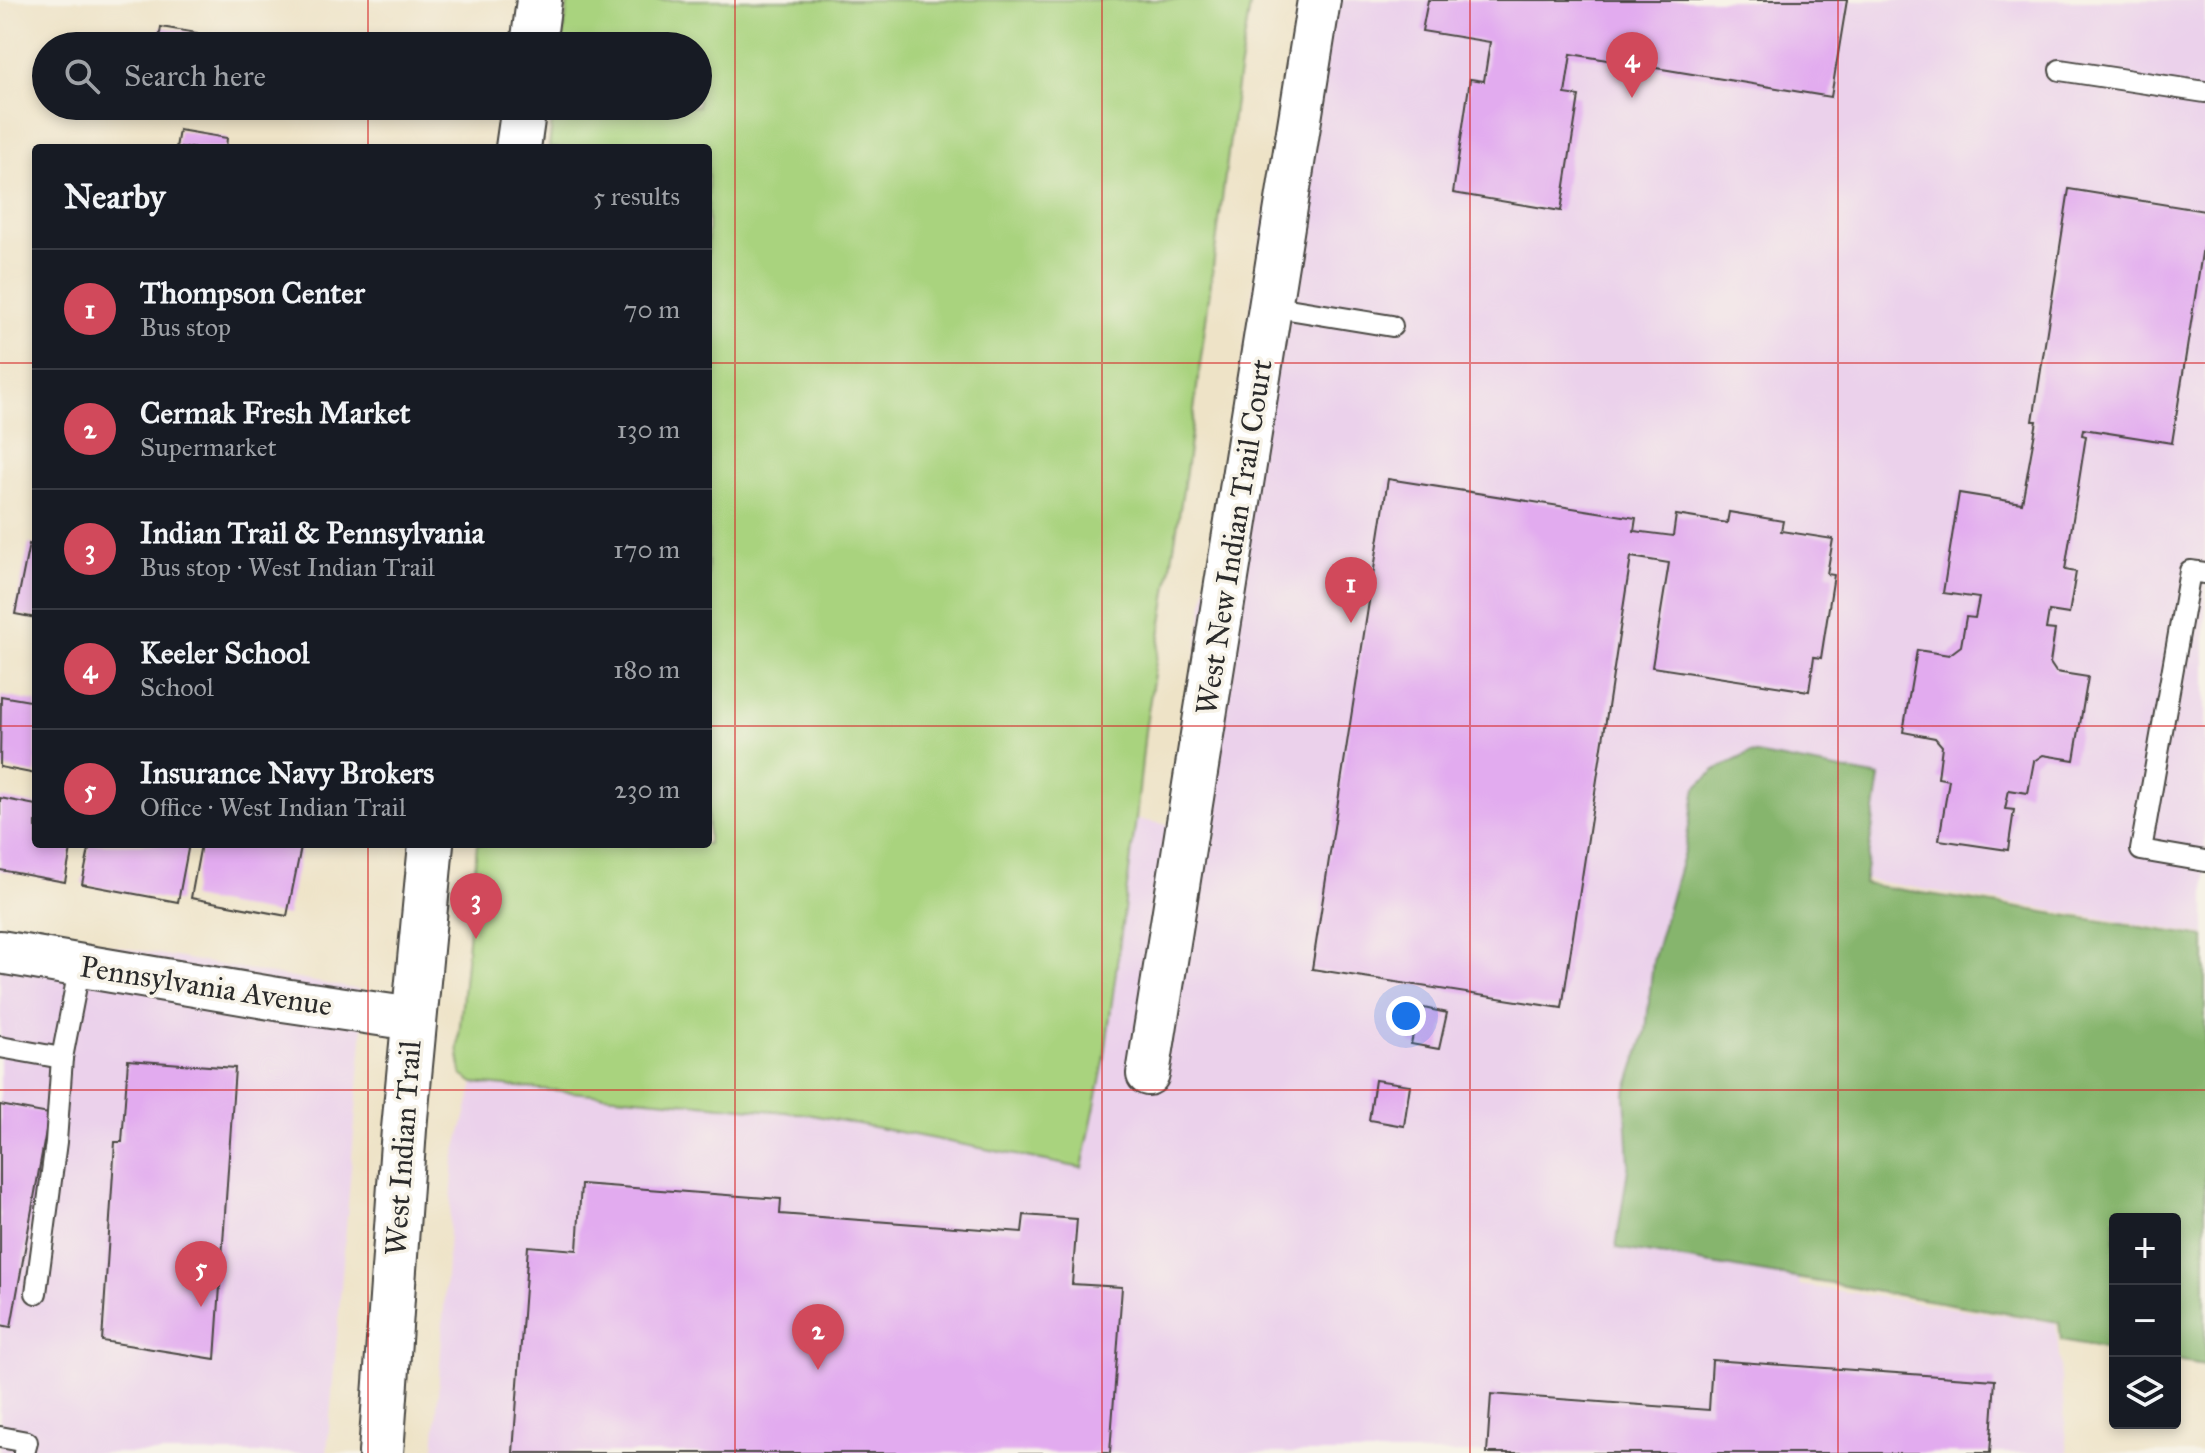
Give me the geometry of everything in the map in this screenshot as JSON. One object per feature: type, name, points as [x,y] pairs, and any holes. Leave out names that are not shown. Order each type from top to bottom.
[{"type":"main road","points":[[535,32],[539,0]]},
{"type":"main road","points":[[519,144],[522,120]]},
{"type":"main road","name":"West Indian Trail","points":[[381,1453],[413,1019],[431,848]]},
{"type":"street","name":"West New Indian Trail Court","points":[[1148,1074],[1319,0]]},
{"type":"street","name":"Pennsylvania Avenue","points":[[0,952],[413,1019]]},
{"type":"lane","points":[[2060,70],[2205,92]]},
{"type":"lane","points":[[1270,306],[1392,326]]},
{"type":"lane","points":[[2205,573],[2190,571],[2141,850],[2205,861]]},
{"type":"lane","points":[[36,1293],[56,1142],[62,1058],[80,965]]},
{"type":"lane","points":[[0,1047],[62,1058]]},
{"type":"lane","points":[[0,1437],[27,1442],[24,1453]]},
{"type":"shaded area","points":[[1299,0],[2205,0],[2205,935],[1861,879],[1799,1285],[2056,1323],[2068,1453],[434,1453],[454,1159],[474,1083],[807,1114],[1082,1167],[1104,1062],[1136,819],[1169,825]]},
{"type":"shaded area","points":[[0,926],[366,991],[327,1453],[0,1453]]},
{"type":"green space","points":[[568,0],[1251,0],[1186,471],[1145,731],[1104,1062],[1082,1168],[807,1114],[474,1083],[462,1075],[458,1047],[477,848],[712,848],[712,144],[549,144],[552,120],[712,120],[712,32],[564,32]]},
{"type":"green space","points":[[1750,753],[1880,777],[1864,884],[2205,937],[2205,1365],[2181,1361],[2181,1213],[2109,1213],[2109,1349],[2061,1340],[2059,1322],[1616,1248],[1629,1162],[1625,1095],[1646,1031],[1653,961],[1685,848],[1696,788],[1715,770]]},
{"type":"building","points":[[1428,0],[1847,0],[1831,97],[1571,54],[1565,94],[1579,96],[1561,211],[1453,193],[1470,79],[1484,81],[1490,42],[1422,31]]},
{"type":"building","points":[[161,27],[191,32],[160,32]]},
{"type":"building","points":[[179,130],[227,138],[226,144],[177,144]]},
{"type":"building","points":[[2069,189],[2205,211],[2205,234],[2172,443],[2083,429],[2082,435],[2086,436],[2065,570],[2076,572],[2069,614],[2049,611],[2046,629],[2055,630],[2050,663],[2056,672],[2088,677],[2074,760],[2043,755],[2034,761],[2028,793],[2009,790],[2005,809],[2014,810],[2008,850],[1939,840],[1949,780],[1938,778],[1942,746],[1935,738],[1903,732],[1917,650],[1949,655],[1961,646],[1966,617],[1975,618],[1979,598],[1943,593],[1959,493],[2022,503],[2037,421],[2033,421]]},
{"type":"building","points":[[1388,479],[1636,518],[1634,531],[1673,536],[1676,515],[1727,523],[1729,512],[1783,521],[1781,531],[1833,539],[1827,574],[1834,575],[1821,658],[1814,657],[1809,691],[1652,667],[1669,563],[1631,557],[1562,1008],[1312,969]]},
{"type":"building","points":[[29,544],[32,545],[32,617],[15,614]]},
{"type":"building","points":[[1,696],[32,701],[32,773],[0,767]]},
{"type":"building","points":[[0,798],[32,804],[32,848],[71,848],[65,882],[0,870]]},
{"type":"building","points":[[89,848],[188,848],[178,902],[82,884]]},
{"type":"building","points":[[200,848],[301,848],[287,916],[191,898]]},
{"type":"building","points":[[1419,1007],[1447,1013],[1439,1049],[1411,1044]]},
{"type":"building","points":[[128,1060],[235,1068],[215,1359],[102,1341],[115,1142],[122,1142]]},
{"type":"building","points":[[1375,1080],[1410,1085],[1404,1126],[1369,1120]]},
{"type":"building","points":[[0,1105],[49,1114],[11,1327],[0,1325]]},
{"type":"building","points":[[581,1184],[781,1199],[780,1214],[1022,1232],[1024,1215],[1077,1219],[1072,1284],[1122,1287],[1110,1453],[513,1453],[528,1246],[577,1250]]},
{"type":"building","points":[[1712,1360],[1995,1380],[1990,1453],[1487,1453],[1491,1394],[1709,1410]]},
{"type":"place","name":"Keeler School","points":[[1632,98]]},
{"type":"place","name":"Thompson Center","points":[[1351,623]]},
{"type":"place","name":"Indian Trail & Pennsylvania","points":[[476,939]]},
{"type":"place","name":"Insurance Navy Brokers","points":[[201,1307]]},
{"type":"place","name":"Cermak Fresh Market","points":[[818,1370]]}]
